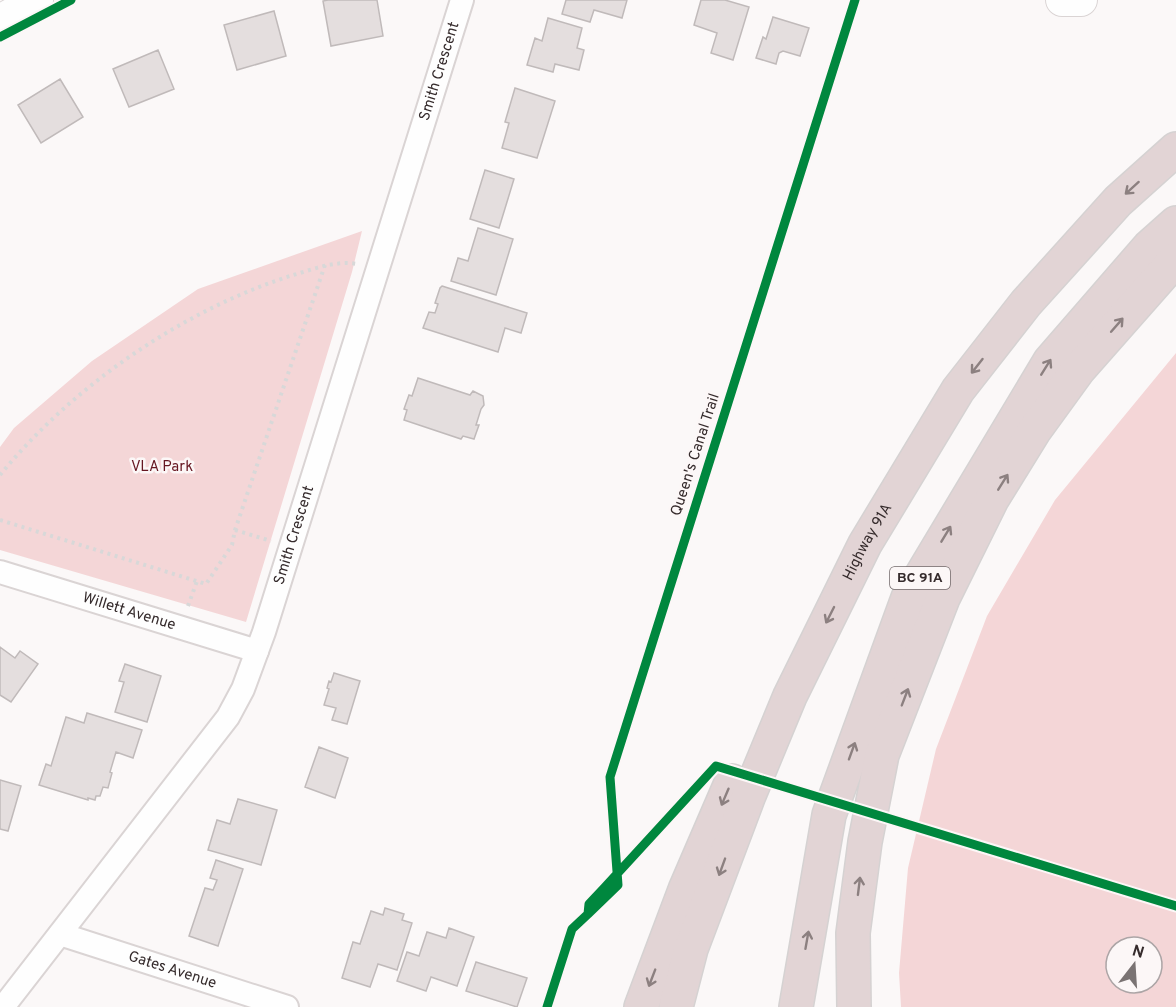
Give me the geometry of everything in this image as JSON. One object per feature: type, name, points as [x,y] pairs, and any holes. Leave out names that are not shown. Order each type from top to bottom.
[{"type":"highway","name":"Highway 91A","points":[[676,1007],[691,949],[749,795],[790,696],[865,544],[958,390],[1026,303],[1118,201],[1176,149]]},
{"type":"highway","name":"BC 91A","points":[[796,1007],[829,815],[908,598],[1050,361],[1149,247],[1176,223]]},
{"type":"highway","points":[[854,1007],[853,933],[865,842],[882,755],[943,598],[992,499],[1034,431],[1078,369],[1176,258]]},
{"type":"highway","points":[[641,1007],[685,890],[741,758],[790,696]]},
{"type":"main road","points":[[0,21],[37,0]]},
{"type":"main road","points":[[1062,0],[1081,0]]},
{"type":"street","name":"Smith Crescent","points":[[3,1007],[228,717],[243,689],[291,546],[462,0]]},
{"type":"street","name":"Willett Avenue","points":[[0,572],[257,651]]},
{"type":"street","name":"Gates Avenue","points":[[60,934],[287,1007]]},
{"type":"path","points":[[0,475],[48,422],[127,357],[173,328],[223,302],[277,280],[325,265],[353,263],[377,268]]},
{"type":"path","points":[[0,520],[206,584],[232,545],[235,530],[325,265]]},
{"type":"path","points":[[235,530],[291,546]]},
{"type":"green space","name":"VLA Park","points":[[362,231],[352,272],[246,622],[0,550],[0,447],[14,428],[92,361],[198,289]]},
{"type":"green space","points":[[1176,353],[1176,1007],[901,1007],[899,973],[908,868],[936,749],[987,616],[1055,500]]},
{"type":"building","points":[[377,0],[383,36],[331,46],[323,1]]},
{"type":"building","points":[[566,0],[627,0],[622,18],[594,10],[590,22],[562,14]]},
{"type":"building","points":[[701,0],[725,0],[749,7],[733,60],[711,53],[717,33],[694,25]]},
{"type":"building","points":[[274,11],[286,56],[237,70],[224,25]]},
{"type":"building","points":[[773,17],[809,28],[800,56],[783,51],[779,53],[776,64],[756,58],[763,37],[766,39]]},
{"type":"building","points":[[548,18],[582,28],[577,48],[584,50],[579,70],[555,64],[553,72],[527,65],[535,38],[542,41]]},
{"type":"building","points":[[158,50],[174,89],[129,107],[113,69]]},
{"type":"building","points":[[60,79],[83,117],[41,143],[18,105]]},
{"type":"building","points":[[515,88],[555,101],[537,158],[502,148],[509,123],[505,122]]},
{"type":"building","points":[[485,170],[514,179],[499,228],[470,219]]},
{"type":"building","points":[[478,228],[513,239],[496,295],[451,281],[458,258],[468,261]]},
{"type":"building","points":[[442,286],[527,313],[521,333],[505,328],[498,352],[423,328],[429,312],[435,313],[438,304],[435,303]]},
{"type":"building","points":[[418,378],[470,395],[473,391],[483,396],[484,405],[476,425],[479,425],[474,439],[463,436],[461,439],[404,420],[407,410],[404,409],[409,395],[412,396]]},
{"type":"building","points":[[0,647],[15,658],[20,651],[38,664],[11,702],[0,695]]},
{"type":"building","points":[[125,664],[161,676],[147,722],[115,712],[124,682],[119,681]]},
{"type":"building","points":[[334,673],[360,681],[347,724],[332,720],[336,708],[324,705],[329,681],[331,682]]},
{"type":"building","points":[[87,713],[142,730],[133,758],[116,752],[108,788],[103,787],[100,796],[96,796],[95,800],[88,798],[88,800],[39,785],[46,764],[51,766],[66,717],[84,723]]},
{"type":"building","points":[[319,747],[348,758],[335,798],[305,787]]},
{"type":"building","points":[[0,780],[21,786],[8,831],[0,829]]},
{"type":"building","points":[[238,799],[277,810],[261,865],[208,850],[217,820],[230,824]]},
{"type":"building","points":[[216,860],[243,869],[218,946],[189,936],[205,888],[213,890],[217,880],[210,878]]},
{"type":"building","points":[[385,908],[404,914],[402,920],[412,923],[397,970],[378,964],[370,987],[342,978],[353,942],[360,944],[371,911],[383,915]]},
{"type":"building","points":[[449,928],[474,937],[457,986],[431,977],[426,991],[397,981],[407,952],[419,956],[427,932],[446,938]]},
{"type":"building","points":[[476,962],[527,978],[517,1007],[466,991]]},
{"type":"cycle path","points":[[0,37],[71,0]]},
{"type":"cycle path","name":"Queen's Canal Trail","points":[[855,0],[610,777],[618,885],[588,914],[589,904],[605,887],[716,766],[1176,906]]},
{"type":"cycle path","points":[[547,1007],[572,929],[588,914]]}]
